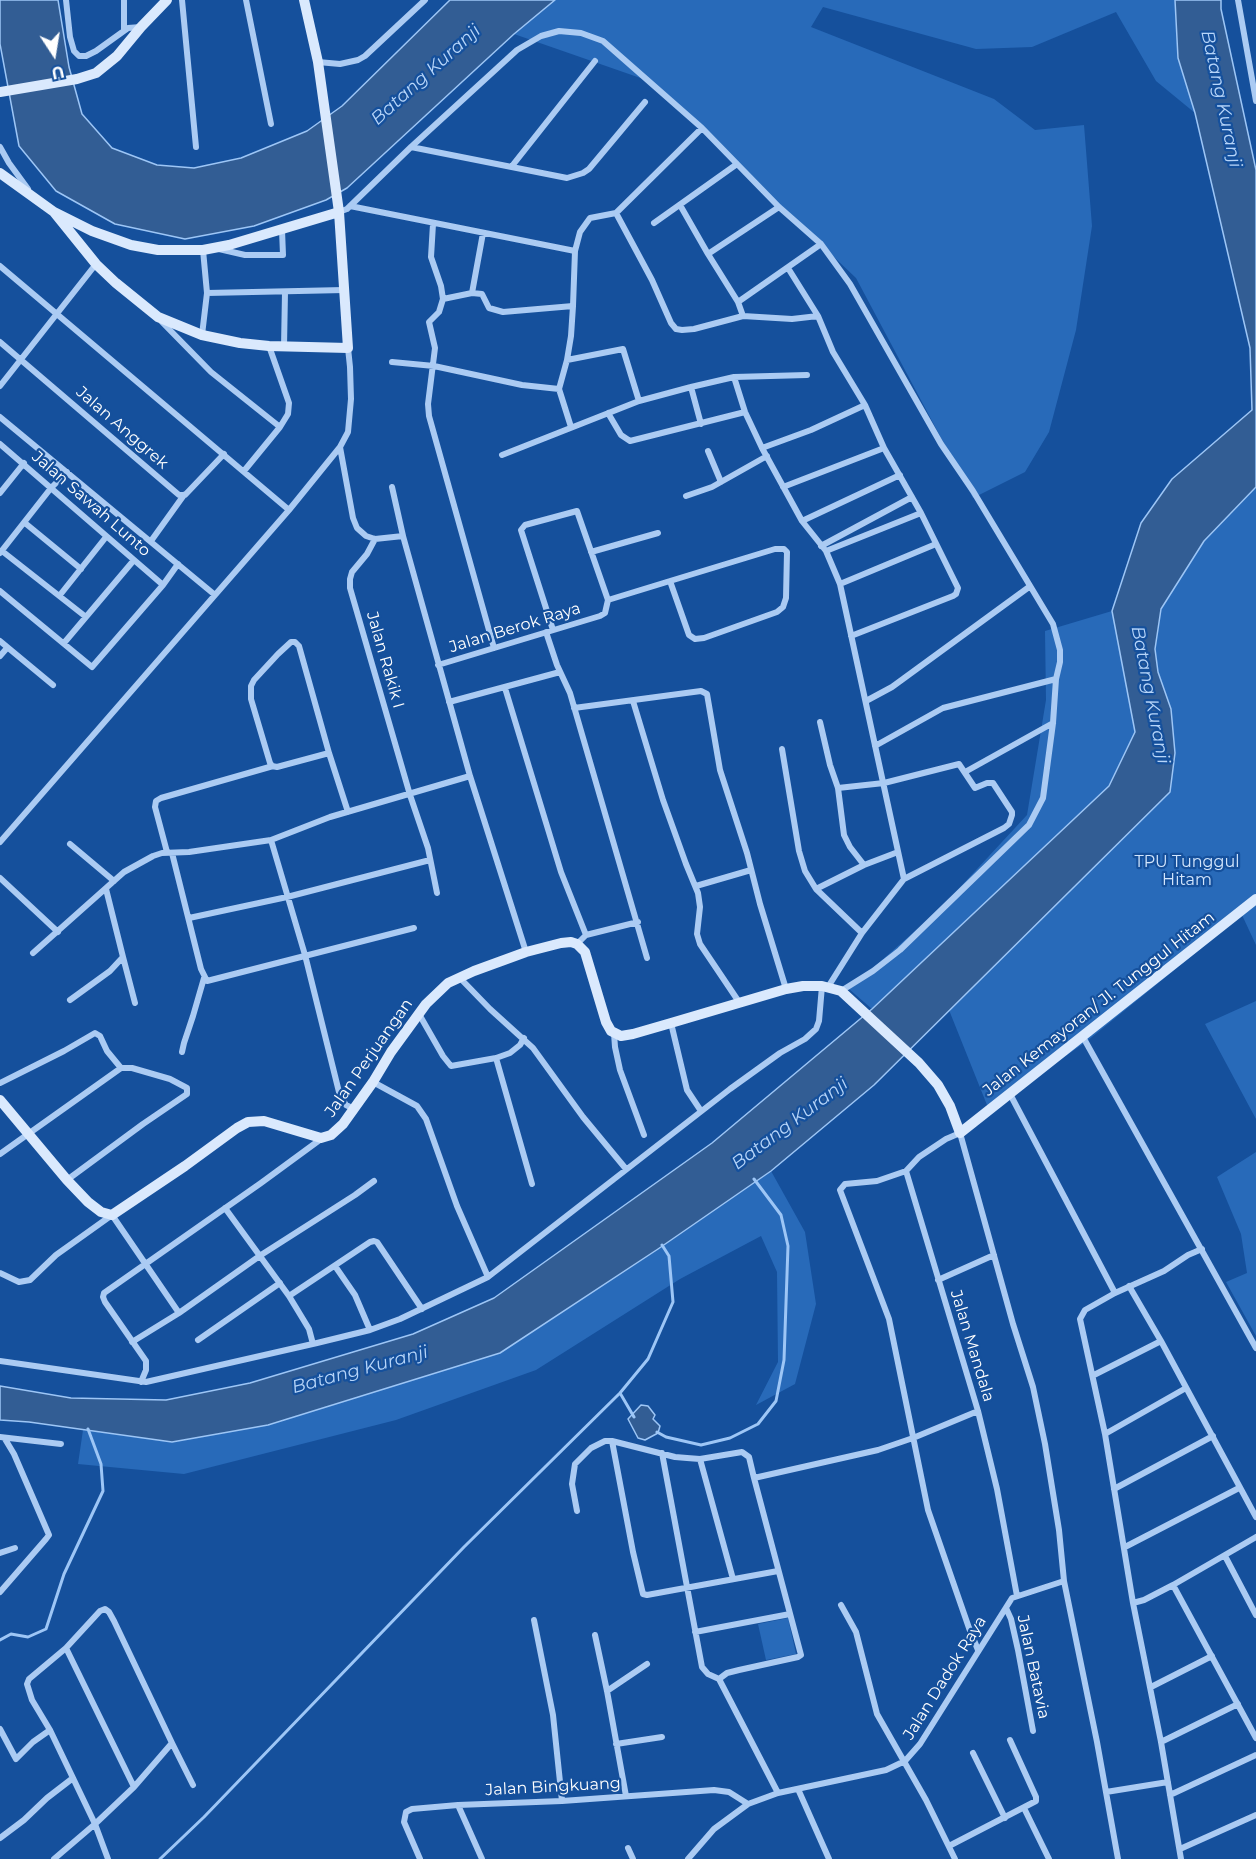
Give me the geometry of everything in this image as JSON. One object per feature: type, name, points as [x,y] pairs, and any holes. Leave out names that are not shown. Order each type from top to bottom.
[{"type":"street","points":[[66,0],[74,51],[79,56],[86,56],[103,47],[124,30],[141,27]]},
{"type":"street","points":[[123,0],[124,30]]},
{"type":"street","points":[[0,92],[77,79],[96,73],[107,65],[167,0]]},
{"type":"street","points":[[182,0],[196,147]]},
{"type":"street","points":[[246,0],[271,124]]},
{"type":"street","points":[[0,843],[289,510],[340,447],[348,432],[351,408],[350,367],[338,207],[318,62],[304,0]]},
{"type":"street","points":[[318,62],[340,64],[365,56],[425,0]]},
{"type":"street","points":[[1238,0],[1252,64],[1256,101]]},
{"type":"street","points":[[350,206],[517,50],[541,36],[559,31],[581,33],[603,41],[702,128],[779,207],[821,244],[850,284],[941,444],[973,490],[1056,631],[1060,656],[1043,798],[1029,825],[900,950],[873,971],[841,991]]},
{"type":"street","points":[[512,166],[595,61]]},
{"type":"street","points":[[411,147],[567,178],[589,169],[645,102]]},
{"type":"street","points":[[571,427],[559,389],[567,360],[573,306],[575,251],[579,232],[590,218],[610,216],[616,213],[702,128]]},
{"type":"street","points":[[0,147],[34,196]]},
{"type":"street","points":[[9,163],[0,172],[54,212],[92,231],[131,245],[169,250],[209,249],[245,255],[283,255],[282,230]]},
{"type":"street","points":[[654,223],[737,164]]},
{"type":"street","points":[[680,205],[738,302],[743,316]]},
{"type":"street","points":[[209,249],[282,230],[338,207],[350,206],[575,251]]},
{"type":"street","points":[[708,254],[779,207]]},
{"type":"street","points":[[54,212],[96,264],[158,317],[211,372],[280,427]]},
{"type":"street","points":[[616,213],[676,329],[694,328],[743,316],[799,319],[818,316]]},
{"type":"street","points":[[433,224],[431,257],[443,299],[439,312],[429,322],[435,348],[428,404],[430,424],[446,472],[494,648]]},
{"type":"street","points":[[80,244],[92,231]]},
{"type":"street","points":[[472,293],[483,233]]},
{"type":"street","points":[[738,302],[821,244]]},
{"type":"street","points":[[202,335],[209,249]]},
{"type":"street","points":[[0,386],[96,264]]},
{"type":"street","points":[[0,266],[289,510]]},
{"type":"street","points":[[788,268],[818,316],[833,352],[865,405],[884,448],[921,513],[958,590],[956,594],[851,636]]},
{"type":"street","points":[[207,293],[344,290]]},
{"type":"street","points":[[284,347],[285,292]]},
{"type":"street","points":[[443,299],[472,293],[482,294],[489,308],[502,312],[573,306]]},
{"type":"street","points":[[158,317],[202,335],[240,343],[284,347],[348,348]]},
{"type":"street","name":"Jalan Anggrek","points":[[0,342],[179,495],[184,495]]},
{"type":"street","points":[[244,471],[288,414],[289,403],[269,346]]},
{"type":"street","points":[[567,360],[622,350],[639,401]]},
{"type":"street","points":[[392,362],[434,366],[522,385],[559,389]]},
{"type":"street","points":[[502,455],[639,401],[691,387],[734,377],[807,375]]},
{"type":"street","points":[[734,377],[745,412],[762,448],[802,520],[823,549],[840,584],[904,879]]},
{"type":"street","points":[[691,387],[701,424]]},
{"type":"street","points":[[762,448],[811,430],[865,405]]},
{"type":"street","points":[[608,413],[621,435],[630,441],[745,412]]},
{"type":"street","points":[[0,417],[215,595]]},
{"type":"street","name":"Jalan Sawah Lunto","points":[[0,444],[163,585]]},
{"type":"street","points":[[340,447],[355,525],[360,532],[375,539],[404,536]]},
{"type":"street","points":[[783,487],[884,448]]},
{"type":"street","points":[[708,451],[721,482]]},
{"type":"street","points":[[151,541],[184,495],[224,454]]},
{"type":"street","points":[[686,496],[721,482],[767,456]]},
{"type":"street","points":[[0,493],[24,463]]},
{"type":"street","points":[[67,472],[51,488],[1,552],[87,617]]},
{"type":"street","points":[[802,520],[900,475]]},
{"type":"street","points":[[392,487],[438,665],[525,952]]},
{"type":"street","points":[[823,549],[912,497]]},
{"type":"street","points":[[647,957],[567,684],[560,672],[521,532],[522,528],[525,525],[577,511],[608,600],[670,581],[775,549],[784,549],[787,552],[786,598],[783,607],[777,612],[704,638],[694,639],[688,634],[670,581]]},
{"type":"street","points":[[823,549],[921,513]]},
{"type":"street","points":[[25,523],[81,569]]},
{"type":"street","points":[[591,552],[658,533]]},
{"type":"street","points":[[60,595],[106,537]]},
{"type":"street","name":"Jalan Rakik I","points":[[375,539],[367,554],[352,572],[350,588],[438,892]]},
{"type":"street","points":[[840,584],[936,544]]},
{"type":"street","points":[[64,643],[134,560]]},
{"type":"street","points":[[0,591],[91,666],[94,666],[178,564]]},
{"type":"street","points":[[866,701],[892,687],[1029,587]]},
{"type":"street","name":"Jalan Berok Raya","points":[[438,665],[600,616],[606,609],[608,600]]},
{"type":"street","points":[[0,641],[53,685]]},
{"type":"street","points":[[273,766],[270,763],[251,699],[251,686],[278,654],[293,642],[299,646],[348,812]]},
{"type":"street","points":[[0,656],[7,648]]},
{"type":"street","points":[[449,702],[560,672]]},
{"type":"street","points":[[875,746],[943,708],[1056,679]]},
{"type":"street","points":[[505,688],[561,872],[586,935]]},
{"type":"street","points":[[574,708],[702,691],[707,694],[720,770],[786,989]]},
{"type":"street","points":[[633,701],[666,810],[700,900],[697,928],[701,948],[739,1002]]},
{"type":"street","points":[[820,722],[838,788],[844,835],[864,865]]},
{"type":"street","points":[[965,772],[1053,723]]},
{"type":"street","points":[[782,749],[799,851],[805,872],[816,889],[862,933]]},
{"type":"street","points":[[182,1052],[204,978],[189,918],[155,807],[156,801],[273,766],[329,753]]},
{"type":"street","points":[[0,1361],[141,1382],[151,1381],[370,1330],[400,1319],[488,1277],[753,1071],[811,1034],[819,1021],[825,987],[862,933],[904,879],[1004,828],[1009,824],[1012,815],[993,783],[975,788],[961,765],[958,764],[884,783],[838,788]]},
{"type":"street","points":[[33,953],[130,868],[153,856],[271,840],[348,812],[470,776]]},
{"type":"street","points":[[271,840],[305,955],[340,1096],[346,1105],[354,1109]]},
{"type":"street","points":[[70,844],[114,881]]},
{"type":"street","points":[[816,889],[864,865],[898,852]]},
{"type":"street","points":[[189,918],[287,897],[430,860]]},
{"type":"street","points":[[696,886],[751,870]]},
{"type":"street","points":[[0,878],[58,932]]},
{"type":"street","points":[[106,889],[135,1003]]},
{"type":"street","name":"Jalan Kemayoran/ Jl. Tunggul Hitam","points":[[960,1133],[1256,899]]},
{"type":"street","points":[[638,922],[586,935],[577,944],[585,952],[606,1022],[614,1033],[620,1070],[644,1135]]},
{"type":"street","points":[[204,978],[212,981],[414,928]]},
{"type":"street","name":"Jalan Perjuangan","points":[[112,1215],[248,1122],[264,1121],[321,1138],[328,1137],[354,1109],[391,1052],[438,992],[459,977],[525,952],[561,943],[577,944]]},
{"type":"street","points":[[70,1000],[110,970],[123,957]]},
{"type":"street","points":[[459,977],[540,1055],[583,1118],[626,1169]]},
{"type":"street","points":[[614,1033],[625,1036],[786,989],[803,986],[825,987],[841,991],[860,1007],[919,1063],[938,1085],[950,1106],[960,1133],[1033,1387],[1059,1530],[1064,1581],[1118,1859]]},
{"type":"street","points":[[419,1014],[451,1066],[496,1058],[515,1050],[524,1038]]},
{"type":"street","points":[[671,1023],[687,1090],[701,1111]]},
{"type":"street","points":[[0,1083],[95,1033],[100,1036],[107,1052],[121,1068]]},
{"type":"street","points":[[1083,1037],[1256,1348]]},
{"type":"street","points":[[496,1058],[532,1184]]},
{"type":"street","points":[[0,1154],[121,1068],[132,1068],[185,1085],[188,1093],[68,1180]]},
{"type":"street","points":[[373,1082],[417,1106],[426,1119],[457,1206],[488,1277]]},
{"type":"street","points":[[1010,1094],[1115,1293]]},
{"type":"street","points":[[0,1100],[94,1207],[112,1215],[179,1313]]},
{"type":"street","points":[[960,1133],[946,1139],[919,1157],[906,1171],[877,1181],[845,1184],[840,1190],[889,1319],[928,1510],[978,1650]]},
{"type":"street","points":[[141,1382],[147,1366],[146,1361],[105,1302],[103,1295],[106,1290],[296,1159],[321,1138]]},
{"type":"street","name":"Jalan Mandala","points":[[906,1171],[978,1411],[992,1467],[1017,1596]]},
{"type":"street","points":[[132,1342],[375,1181]]},
{"type":"street","points":[[225,1208],[289,1296],[309,1329],[313,1344]]},
{"type":"street","points":[[0,1273],[19,1282],[30,1280],[56,1255],[112,1215]]},
{"type":"street","points":[[289,1296],[370,1242],[376,1242],[422,1309]]},
{"type":"street","points":[[1181,1859],[1106,1434],[1080,1319],[1085,1310],[1202,1249]]},
{"type":"street","points":[[938,1280],[994,1255]]},
{"type":"street","points":[[335,1266],[359,1302],[370,1330]]},
{"type":"street","points":[[198,1340],[280,1283]]},
{"type":"street","points":[[1129,1286],[1256,1517]]},
{"type":"street","points":[[1094,1375],[1161,1341]]},
{"type":"street","points":[[1106,1434],[1186,1388]]},
{"type":"street","points":[[754,1478],[878,1450],[978,1411]]},
{"type":"street","points":[[1114,1489],[1213,1436]]},
{"type":"street","points":[[3,1438],[61,1444]]},
{"type":"street","points":[[0,1592],[48,1534],[10,1444],[3,1438]]},
{"type":"street","points":[[577,1511],[572,1484],[575,1464],[598,1444],[605,1441],[662,1454],[700,1459],[742,1452],[748,1457],[800,1656],[727,1673],[719,1679]]},
{"type":"street","points":[[612,1441],[642,1592],[647,1595],[778,1571]]},
{"type":"street","points":[[662,1454],[702,1667],[708,1674],[719,1679],[778,1793]]},
{"type":"street","points":[[700,1459],[734,1579]]},
{"type":"street","points":[[1125,1547],[1239,1488]]},
{"type":"street","points":[[1134,1603],[1173,1585],[1256,1537]]},
{"type":"street","points":[[0,1553],[15,1548]]},
{"type":"street","points":[[1225,1556],[1256,1615]]},
{"type":"street","name":"Jalan Dadok Raya","points":[[688,1859],[714,1829],[748,1804],[778,1793],[880,1771],[905,1761],[920,1744],[1012,1598],[1064,1581]]},
{"type":"street","points":[[1173,1585],[1253,1727],[1256,1738]]},
{"type":"street","points":[[841,1605],[856,1632],[877,1713],[905,1761],[955,1859]]},
{"type":"street","name":"Jalan Batavia","points":[[1006,1608],[1018,1650],[1033,1731]]},
{"type":"street","points":[[108,1859],[95,1824],[50,1730],[32,1700],[27,1682],[66,1648],[100,1611],[107,1610],[193,1785]]},
{"type":"street","points":[[695,1632],[790,1614]]},
{"type":"street","points":[[534,1620],[553,1715],[562,1801]]},
{"type":"street","points":[[595,1635],[627,1797]]},
{"type":"street","points":[[66,1648],[134,1786]]},
{"type":"street","points":[[1150,1687],[1212,1656]]},
{"type":"street","points":[[607,1691],[647,1664]]},
{"type":"street","points":[[1161,1742],[1238,1704]]},
{"type":"street","points":[[0,1729],[16,1759],[33,1742],[50,1730]]},
{"type":"street","points":[[616,1744],[662,1737]]},
{"type":"street","points":[[949,1846],[1034,1803],[1036,1797],[1010,1740]]},
{"type":"street","points":[[54,1859],[134,1786],[172,1743]]},
{"type":"street","points":[[973,1752],[1005,1818]]},
{"type":"street","points":[[1170,1795],[1256,1755]]},
{"type":"street","points":[[0,1838],[73,1778]]},
{"type":"street","points":[[1106,1792],[1168,1782]]},
{"type":"street","points":[[798,1789],[829,1859]]},
{"type":"street","name":"Jalan Bingkuang","points":[[420,1859],[404,1822],[406,1812],[412,1809],[714,1790],[734,1794],[748,1804]]},
{"type":"street","points":[[458,1805],[482,1859]]},
{"type":"street","points":[[1024,1808],[1049,1859]]},
{"type":"street","points":[[1180,1849],[1256,1815]]},
{"type":"street","points":[[628,1848],[633,1859]]},
{"type":"green space","points":[[555,0],[1175,0],[1178,58],[1195,113],[1156,81],[1116,12],[1032,47],[976,49],[823,7],[811,27],[994,99],[1035,130],[1084,125],[1092,226],[1076,330],[1049,432],[1025,472],[973,498],[856,278],[649,81],[514,34]]},
{"type":"green space","name":"TPU Tunggul Hitam","points":[[1256,487],[1256,945],[1242,915],[1087,1041],[989,1110],[949,1010],[1170,792],[1175,753],[1171,709],[1158,672],[1155,649],[1161,609],[1204,541]]},
{"type":"green space","points":[[1112,611],[1135,732],[1109,786],[872,1009],[849,989],[939,910],[1027,815],[1046,700],[1045,631]]},
{"type":"green space","points":[[1256,1001],[1256,1119],[1205,1024]]},
{"type":"green space","points":[[1256,1152],[1256,1336],[1226,1282],[1247,1273],[1241,1234],[1217,1177]]},
{"type":"green space","points":[[771,1171],[805,1232],[816,1304],[795,1384],[756,1405],[778,1362],[777,1272],[761,1236],[680,1279],[536,1370],[396,1420],[184,1474],[78,1464],[83,1430],[172,1442],[268,1425],[500,1353]]},
{"type":"green space","points":[[788,1618],[796,1654],[766,1660],[758,1624]]},
{"type":"water","name":"Batang Kuranji","points":[[0,0],[58,0],[69,67],[82,114],[112,148],[157,165],[194,168],[241,158],[307,131],[342,106],[450,0],[555,0],[514,34],[347,188],[326,200],[254,226],[185,239],[115,224],[56,191],[19,146],[0,44]]},
{"type":"water","name":"Batang Kuranji","points":[[1175,0],[1221,0],[1221,9],[1256,170],[1256,487],[1204,541],[1161,609],[1155,649],[1158,672],[1171,709],[1175,753],[1170,792],[874,1085],[771,1171],[500,1353],[268,1425],[172,1442],[0,1420],[0,1386],[71,1398],[166,1400],[250,1383],[413,1334],[494,1298],[712,1143],[872,1009],[1109,786],[1135,732],[1112,611],[1141,523],[1172,479],[1252,410],[1250,348],[1195,113],[1178,58]]},
{"type":"water","points":[[641,1405],[648,1406],[655,1415],[653,1419],[660,1426],[658,1433],[645,1440],[638,1438],[628,1419]]},
{"type":"waterway","points":[[657,1432],[666,1437],[701,1445],[730,1438],[758,1424],[776,1401],[784,1360],[788,1246],[781,1215],[754,1179]]},
{"type":"waterway","points":[[160,1859],[204,1817],[464,1547],[620,1393],[648,1359],[673,1302],[669,1256],[662,1245]]},
{"type":"waterway","points":[[620,1393],[634,1417]]},
{"type":"waterway","points":[[0,1640],[11,1634],[28,1637],[46,1629],[64,1574],[103,1491],[101,1464],[88,1429]]}]
